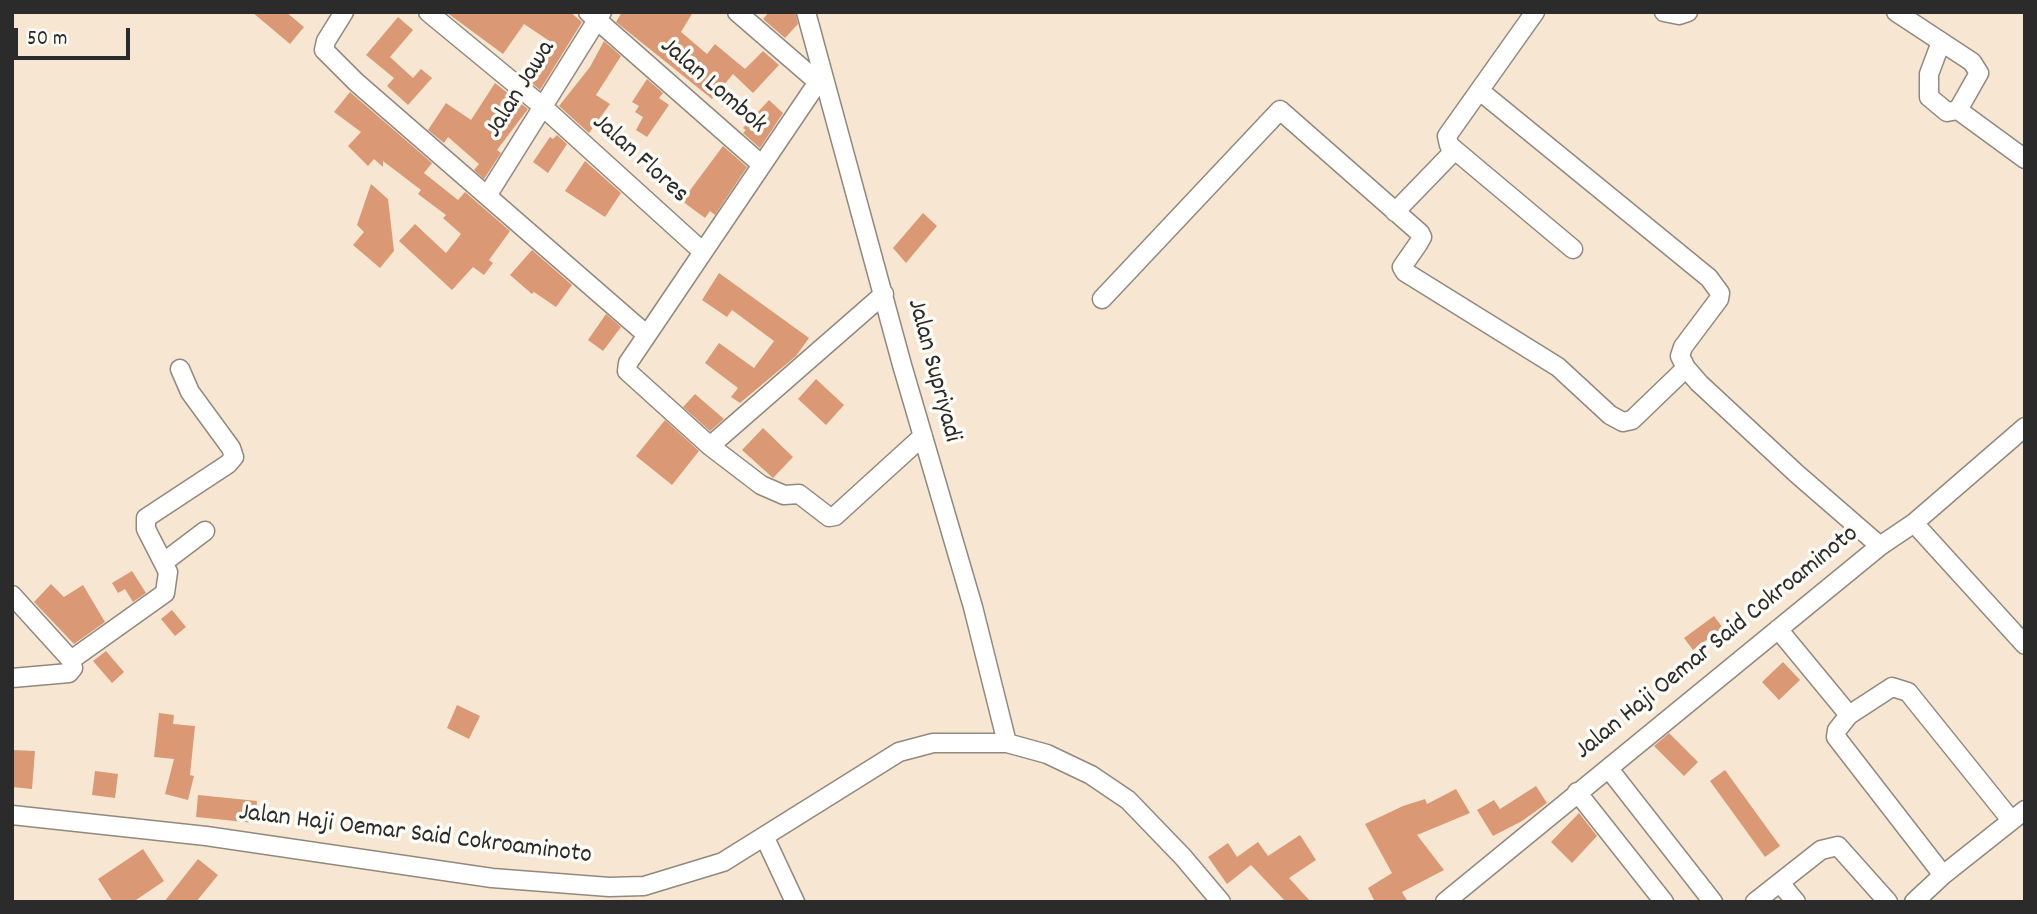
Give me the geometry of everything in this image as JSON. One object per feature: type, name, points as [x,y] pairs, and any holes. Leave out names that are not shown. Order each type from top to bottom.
[{"type":"street","points":[[344,12],[324,50],[356,82],[647,335]]},
{"type":"street","name":"Jalan Flores","points":[[428,12],[542,106],[703,252]]},
{"type":"street","points":[[737,12],[822,86],[762,165],[628,363],[627,371],[710,446],[761,485],[784,495],[799,494],[832,517],[923,436]]},
{"type":"street","name":"Jalan Supriyadi","points":[[806,12],[822,86],[973,607],[1007,743]]},
{"type":"street","points":[[1535,12],[1447,136],[1454,151],[1573,249]]},
{"type":"street","points":[[1664,12],[1679,15],[1688,12]]},
{"type":"street","points":[[1896,12],[1972,62],[1979,73],[1958,110]]},
{"type":"street","name":"Jalan Jawa","points":[[487,196],[596,15]]},
{"type":"street","name":"Jalan Lombok","points":[[596,15],[762,165]]},
{"type":"street","points":[[1941,43],[1929,74],[1929,97],[1947,112],[1958,110],[2025,159]]},
{"type":"street","points":[[1480,91],[1716,287],[1719,299],[1679,356],[1686,368],[1787,465],[1880,545]]},
{"type":"street","points":[[1102,299],[1280,110],[1422,237],[1404,261],[1402,267],[1405,272],[1558,367],[1610,415],[1623,422],[1632,420],[1686,368]]},
{"type":"street","points":[[1395,212],[1454,151]]},
{"type":"street","points":[[710,446],[884,294]]},
{"type":"street","points":[[71,660],[165,593],[169,579],[164,562],[146,529],[146,517],[228,464],[234,457],[231,448],[190,393],[180,369]]},
{"type":"street","name":"Jalan Haji Oemar Said Cokroaminoto","points":[[1445,902],[1880,545],[1914,523],[2025,427]]},
{"type":"street","points":[[1914,523],[2025,645]]},
{"type":"street","points":[[164,562],[205,531]]},
{"type":"street","points":[[12,595],[71,660],[73,668],[69,673],[12,678]]},
{"type":"street","points":[[1778,629],[1849,715]]},
{"type":"street","points":[[1914,902],[1943,875],[2018,815],[1908,692],[1892,687],[1849,715],[1837,730],[1836,737],[1943,875]]},
{"type":"street","name":"Jalan Haji Oemar Said Cokroaminoto","points":[[12,815],[206,836],[492,878],[609,887],[644,886],[723,862],[899,752],[933,743],[1007,743],[1047,754],[1091,775],[1128,800],[1184,857],[1221,902]]},
{"type":"street","points":[[1609,769],[1713,902]]},
{"type":"street","points":[[1577,793],[1664,902]]},
{"type":"street","points":[[765,838],[795,902]]},
{"type":"street","points":[[1755,902],[1821,850],[1838,846],[1888,902]]},
{"type":"street","points":[[1780,883],[1796,902]]},
{"type":"building","points":[[252,12],[286,12],[304,27],[290,44]]},
{"type":"building","points":[[446,12],[570,12],[582,22],[540,90],[525,77],[551,42],[524,24],[503,54]]},
{"type":"building","points":[[622,12],[693,12],[681,32],[707,54],[715,44],[745,69],[763,51],[779,65],[753,93],[733,74],[712,99],[616,22]]},
{"type":"building","points":[[769,12],[795,12],[798,24],[785,38],[763,19]]},
{"type":"building","points":[[398,17],[413,30],[390,57],[413,78],[421,69],[432,78],[408,105],[387,86],[394,78],[366,55]]},
{"type":"building","points":[[604,41],[621,56],[596,95],[610,104],[589,133],[559,106],[590,67]]},
{"type":"building","points":[[647,79],[663,93],[659,98],[669,105],[647,137],[636,130],[643,117],[635,112],[639,106],[632,102]]},
{"type":"building","points":[[495,83],[528,109],[497,150],[501,153],[484,179],[474,170],[479,164],[448,137],[444,143],[428,130],[446,103],[471,120]]},
{"type":"building","points":[[350,92],[432,163],[424,173],[458,200],[465,192],[510,231],[489,260],[493,263],[484,275],[473,267],[452,290],[399,241],[415,224],[446,253],[461,234],[443,218],[446,215],[418,194],[421,190],[383,161],[383,167],[374,159],[368,166],[348,146],[361,132],[334,112]]},
{"type":"building","points":[[769,100],[783,113],[760,148],[743,133],[746,130],[743,128]]},
{"type":"building","points":[[557,135],[567,144],[548,173],[533,162],[550,137],[553,139]]},
{"type":"building","points":[[723,146],[747,167],[715,215],[710,211],[705,218],[682,201]]},
{"type":"building","points":[[585,161],[621,193],[605,217],[565,191]]},
{"type":"building","points":[[371,184],[388,199],[394,251],[380,268],[353,245],[364,232],[357,225]]},
{"type":"building","points":[[923,213],[937,226],[906,263],[893,248]]},
{"type":"building","points":[[532,250],[572,285],[556,307],[534,292],[532,294],[510,275]]},
{"type":"building","points":[[719,273],[809,338],[796,356],[740,403],[731,397],[738,388],[705,363],[719,343],[754,368],[774,341],[732,310],[727,317],[702,300]]},
{"type":"building","points":[[606,314],[621,327],[603,351],[588,340]]},
{"type":"building","points":[[816,379],[844,405],[826,425],[798,399]]},
{"type":"building","points":[[695,394],[724,419],[710,431],[683,407]]},
{"type":"building","points":[[665,420],[699,451],[672,485],[636,456]]},
{"type":"building","points":[[763,428],[793,457],[773,478],[742,450]]},
{"type":"building","points":[[132,571],[146,593],[133,602],[125,589],[118,593],[112,583]]},
{"type":"building","points":[[51,584],[64,597],[83,585],[105,622],[74,644],[34,602]]},
{"type":"building","points":[[172,610],[186,627],[175,636],[161,619]]},
{"type":"building","points":[[1714,616],[1723,628],[1693,650],[1684,638]]},
{"type":"building","points":[[106,651],[124,672],[112,683],[93,661]]},
{"type":"building","points":[[1783,662],[1800,680],[1779,700],[1762,682]]},
{"type":"building","points":[[457,705],[480,716],[469,739],[447,728]]},
{"type":"building","points":[[159,713],[174,715],[173,724],[195,726],[190,775],[194,776],[188,800],[165,794],[174,759],[154,757]]},
{"type":"building","points":[[1669,733],[1698,762],[1684,776],[1654,746]]},
{"type":"building","points":[[12,750],[35,751],[32,789],[12,787]]},
{"type":"building","points":[[1725,770],[1780,846],[1765,857],[1710,781]]},
{"type":"building","points":[[95,771],[118,774],[115,798],[92,795]]},
{"type":"building","points":[[1536,786],[1547,803],[1522,821],[1493,836],[1477,810],[1494,800],[1500,809]]},
{"type":"building","points":[[1456,789],[1470,813],[1417,835],[1444,870],[1402,892],[1408,902],[1375,902],[1368,888],[1392,873],[1365,824],[1403,806],[1425,799],[1427,804]]},
{"type":"building","points":[[198,795],[257,801],[255,823],[196,817]]},
{"type":"building","points":[[1579,813],[1597,836],[1572,863],[1551,842]]},
{"type":"building","points":[[1300,835],[1316,860],[1289,878],[1311,902],[1286,902],[1251,865],[1227,884],[1208,857],[1228,843],[1237,857],[1258,842],[1268,856]]},
{"type":"building","points":[[143,849],[164,881],[133,902],[113,902],[98,879]]},
{"type":"building","points":[[198,859],[218,875],[196,902],[164,902]]}]
